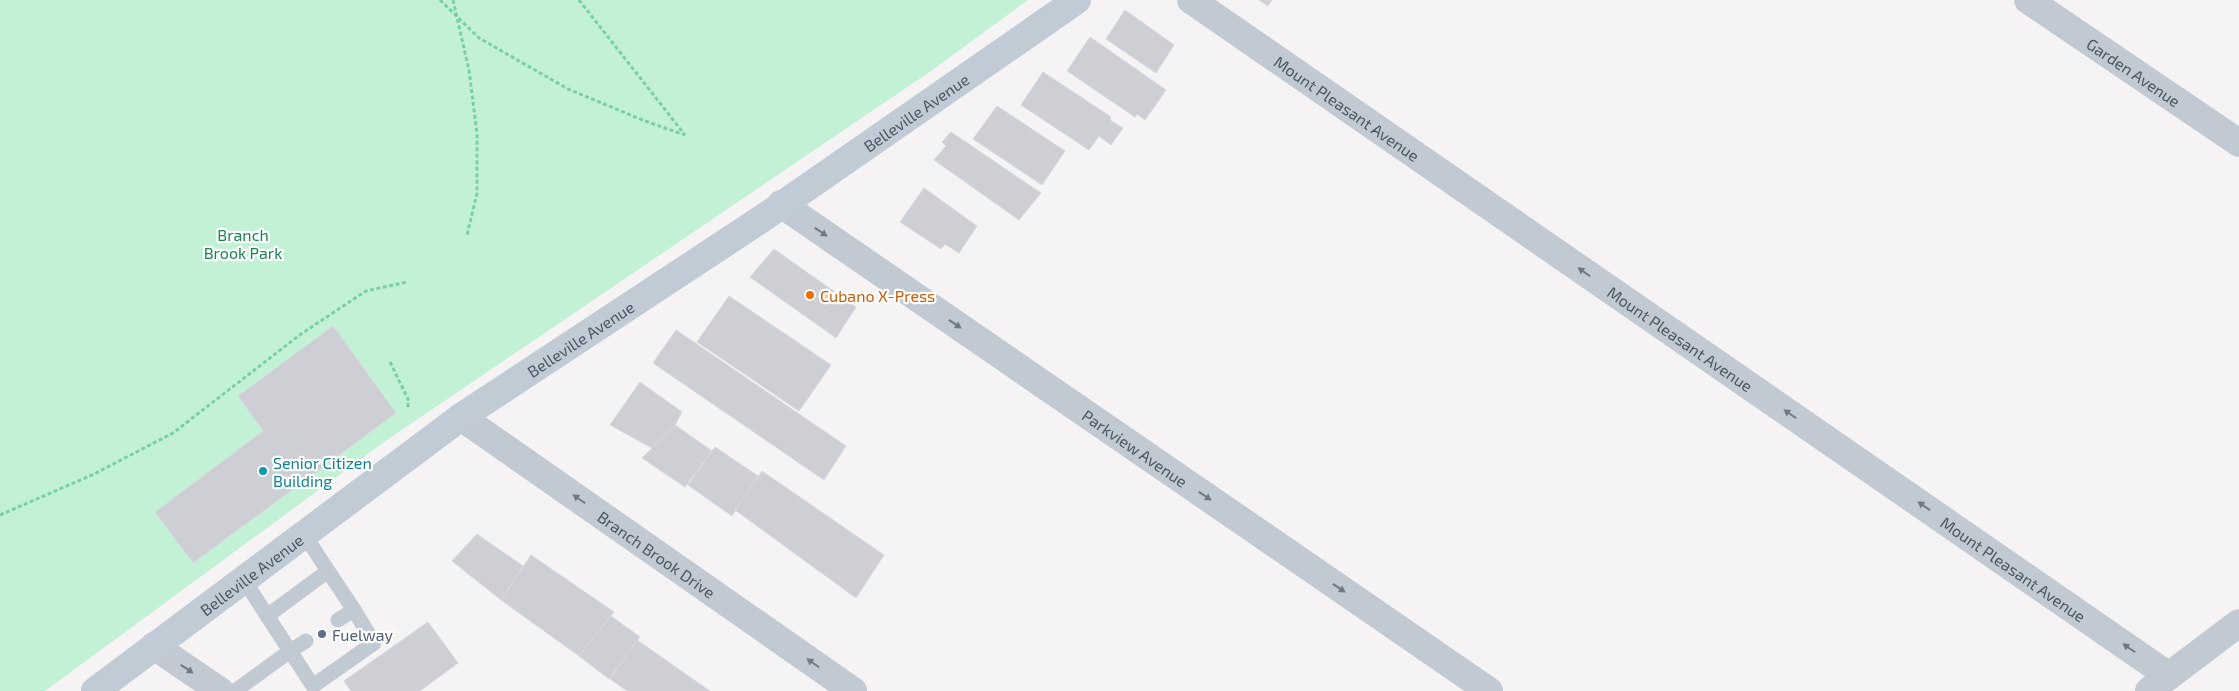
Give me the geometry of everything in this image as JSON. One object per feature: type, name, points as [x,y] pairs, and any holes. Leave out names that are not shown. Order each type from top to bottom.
[{"type":"main road","name":"Belleville Avenue","points":[[94,691],[461,417],[781,204],[1077,0]]},
{"type":"street","name":"Mount Pleasant Avenue","points":[[1191,0],[2159,683]]},
{"type":"street","name":"Garden Avenue","points":[[2028,0],[2239,143]]},
{"type":"street","name":"Parkview Avenue","points":[[781,204],[1489,691]]},
{"type":"street","name":"Branch Brook Drive","points":[[461,417],[853,691]]},
{"type":"street","points":[[2159,683],[2239,623]]},
{"type":"street","points":[[154,646],[220,691]]},
{"type":"lane","points":[[244,580],[313,686],[374,643],[304,534]]},
{"type":"lane","points":[[267,616],[328,571]]},
{"type":"lane","points":[[338,620],[354,610]]},
{"type":"lane","points":[[235,691],[306,641]]},
{"type":"path","points":[[440,0],[479,38],[568,89],[686,134],[579,0]]},
{"type":"path","points":[[453,0],[469,70],[476,134],[477,193],[467,235]]},
{"type":"path","points":[[0,515],[92,475],[173,433],[301,334],[366,291],[407,282]]},
{"type":"path","points":[[390,362],[408,399],[408,410]]},
{"type":"green space","name":"Branch Brook Park","points":[[0,0],[1028,0],[931,71],[384,442],[45,691],[0,691]]},
{"type":"building","points":[[1259,0],[1272,0],[1268,6]]},
{"type":"building","points":[[1125,10],[1174,45],[1156,73],[1106,39]]},
{"type":"building","points":[[1090,37],[1166,90],[1145,120],[1137,114],[1135,117],[1067,71]]},
{"type":"building","points":[[1043,72],[1111,117],[1110,120],[1123,128],[1111,145],[1099,136],[1089,150],[1021,105]]},
{"type":"building","points":[[997,106],[1065,151],[1042,185],[973,139]]},
{"type":"building","points":[[951,132],[1041,193],[1019,220],[934,160],[946,146],[942,142]]},
{"type":"building","points":[[924,188],[977,226],[959,253],[945,244],[941,249],[900,222]]},
{"type":"building","points":[[774,249],[856,307],[836,338],[750,277]]},
{"type":"building","points":[[729,296],[831,365],[799,411],[697,342]]},
{"type":"building","name":"Senior Citizen Building","points":[[333,326],[396,413],[193,563],[155,512],[263,431],[238,396]]},
{"type":"building","points":[[676,330],[846,446],[824,480],[653,363]]},
{"type":"building","points":[[640,382],[682,412],[675,425],[652,448],[610,425]]},
{"type":"building","points":[[675,425],[712,451],[685,487],[642,458]]},
{"type":"building","points":[[715,447],[758,476],[732,516],[688,485]]},
{"type":"building","points":[[762,471],[884,555],[856,598],[735,510]]},
{"type":"building","points":[[477,534],[523,566],[501,600],[452,561]]},
{"type":"building","points":[[531,555],[614,612],[579,656],[501,600]]},
{"type":"building","points":[[611,616],[640,637],[609,679],[579,656]]},
{"type":"building","points":[[428,622],[458,663],[420,691],[351,691],[344,681]]},
{"type":"building","points":[[637,640],[710,691],[627,691],[610,679]]},
{"type":"place","name":"Cubano X-Press","points":[[810,295]]},
{"type":"place","name":"Senior Citizen Building","points":[[263,471]]},
{"type":"place","name":"Fuelway","points":[[322,634]]}]
